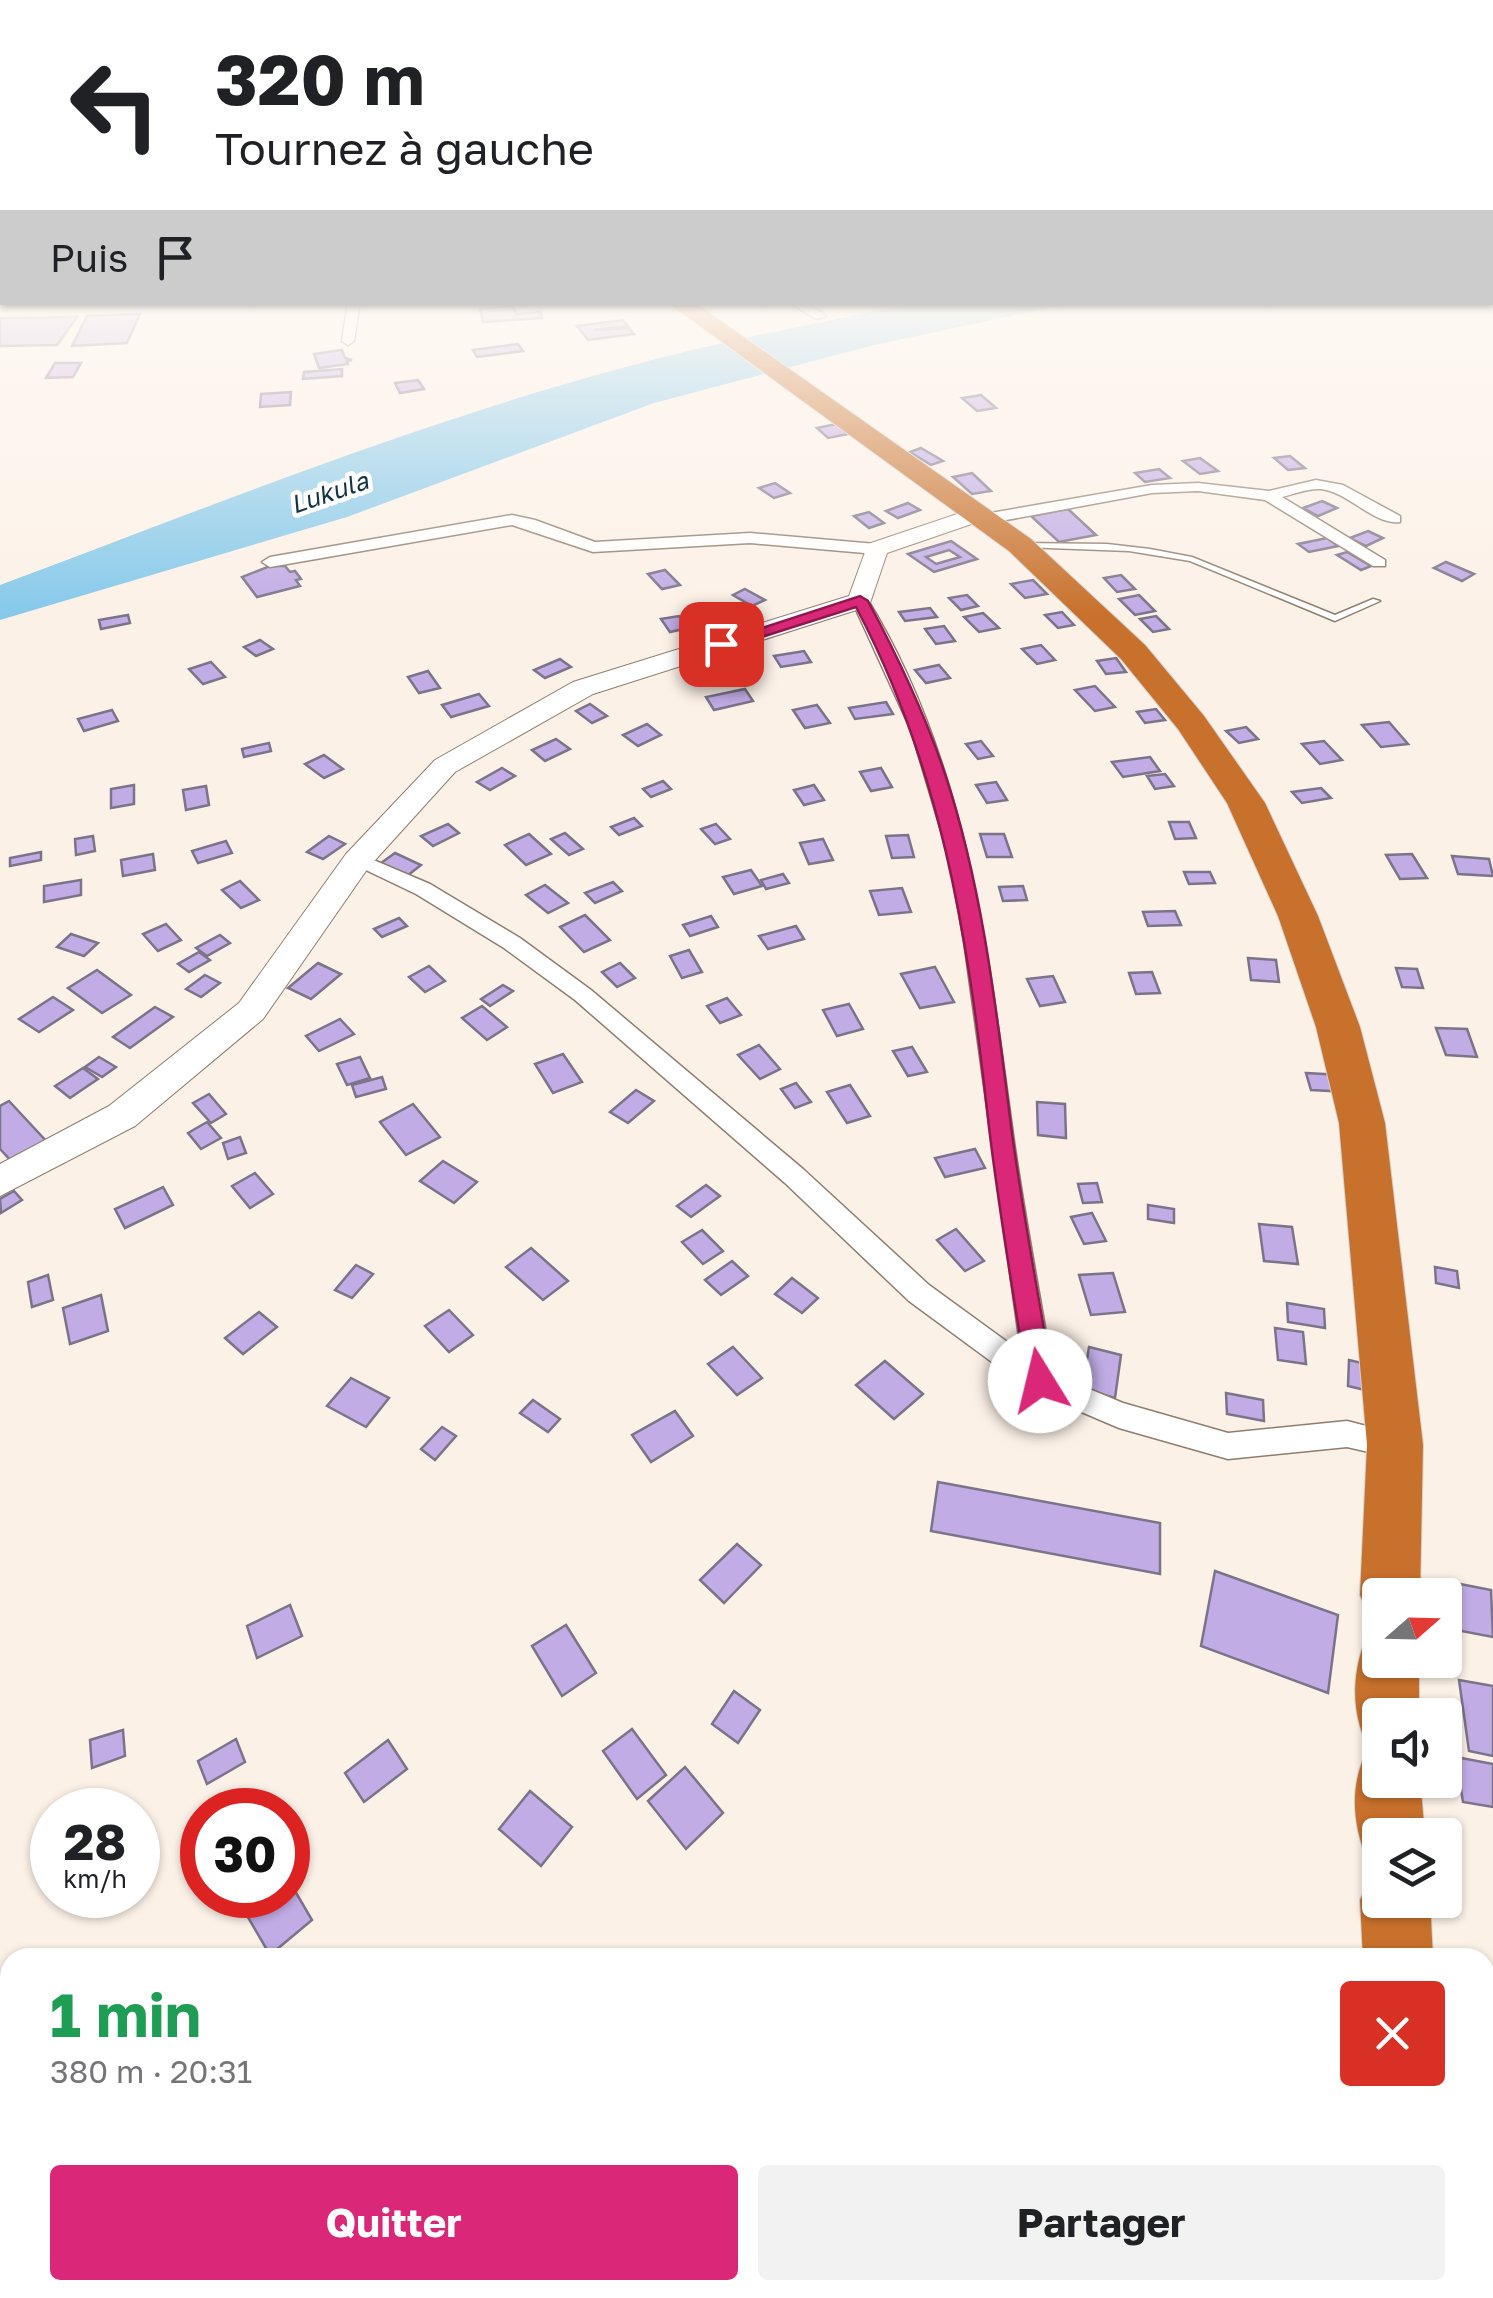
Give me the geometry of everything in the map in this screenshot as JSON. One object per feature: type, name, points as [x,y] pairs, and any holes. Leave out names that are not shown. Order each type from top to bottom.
[{"type":"highway","points":[[817,399],[1020,545],[1133,652],[1192,723],[1246,803],[1298,916],[1338,1027],[1362,1123],[1395,1445],[1391,1578]]},
{"type":"highway","points":[[1396,1918],[1397,1948]]},
{"type":"street","points":[[270,562],[512,520],[593,547],[750,538],[876,549],[981,516],[1152,489],[1198,488],[1268,496],[1328,484],[1395,518]]},
{"type":"street","points":[[1268,496],[1380,563]]},
{"type":"street","points":[[876,549],[860,601],[895,666],[937,776],[960,872],[990,1030],[998,1112],[1040,1381]]},
{"type":"street","points":[[0,1181],[122,1116],[251,1011],[357,861],[444,766],[582,688],[860,601]]},
{"type":"street","points":[[357,861],[423,889],[512,943],[583,994],[794,1176],[919,1293],[1040,1381],[1119,1415],[1228,1446],[1347,1434],[1395,1445]]},
{"type":"lane","points":[[1020,545],[1098,545],[1168,552],[1335,618],[1376,601]]},
{"type":"water","name":"Lukula","points":[[514,399],[668,399],[347,517],[0,620],[0,585]]},
{"type":"building","points":[[261,399],[290,399],[290,405],[260,407]]},
{"type":"building","points":[[963,399],[986,399],[996,408],[977,411]]},
{"type":"building","points":[[836,424],[848,434],[828,438],[817,428]]},
{"type":"building","points":[[921,448],[943,461],[931,465],[910,452]]},
{"type":"building","points":[[1290,456],[1305,468],[1288,470],[1274,458]]},
{"type":"building","points":[[1200,458],[1218,471],[1200,474],[1183,461]]},
{"type":"building","points":[[1159,469],[1170,478],[1145,482],[1135,473]]},
{"type":"building","points":[[972,473],[991,491],[972,494],[953,477]]},
{"type":"building","points":[[775,483],[790,493],[774,498],[759,488]]},
{"type":"building","points":[[1322,501],[1337,508],[1318,516],[1303,508]]},
{"type":"building","points":[[908,503],[920,510],[898,518],[886,511]]},
{"type":"building","points":[[1068,509],[1096,535],[1059,542],[1031,516]]},
{"type":"building","points":[[869,512],[884,523],[869,528],[854,516]]},
{"type":"building","points":[[1368,531],[1383,538],[1366,546],[1350,538]]},
{"type":"building","points":[[1327,538],[1338,546],[1309,552],[1298,544]]},
{"type":"building","points":[[951,541],[977,559],[934,572],[908,554]],"holes":[[[949,550],[960,557],[936,564],[926,557]]]},
{"type":"building","points":[[1347,552],[1371,566],[1361,570],[1337,555]]},
{"type":"building","points":[[1446,562],[1474,574],[1462,581],[1434,568]]},
{"type":"building","points":[[270,566],[295,571],[301,579],[296,580],[300,586],[257,597],[242,577]]},
{"type":"building","points":[[665,570],[680,585],[662,589],[648,574]]},
{"type":"building","points":[[1121,575],[1135,589],[1117,592],[1104,578]]},
{"type":"building","points":[[1033,580],[1047,594],[1025,598],[1011,584]]},
{"type":"building","points":[[745,589],[765,600],[752,606],[733,595]]},
{"type":"building","points":[[967,595],[978,606],[961,610],[949,598]]},
{"type":"building","points":[[1139,595],[1155,611],[1135,615],[1119,599]]},
{"type":"building","points":[[930,608],[937,617],[905,621],[899,612]]},
{"type":"building","points":[[1062,612],[1074,625],[1058,628],[1045,615]]},
{"type":"building","points":[[983,613],[999,628],[979,632],[964,617]]},
{"type":"building","points":[[128,615],[130,623],[101,629],[99,620]]},
{"type":"building","points":[[679,616],[688,628],[670,632],[661,619]]},
{"type":"building","points":[[1156,616],[1169,629],[1153,632],[1140,619]]},
{"type":"building","points":[[944,626],[955,641],[936,644],[925,629]]},
{"type":"building","points":[[260,640],[273,649],[256,656],[244,647]]},
{"type":"building","points":[[1041,645],[1055,660],[1037,664],[1022,649]]},
{"type":"building","points":[[804,651],[811,662],[781,667],[774,656]]},
{"type":"building","points":[[1116,658],[1126,672],[1106,674],[1097,661]]},
{"type":"building","points":[[560,659],[571,667],[545,678],[534,670]]},
{"type":"building","points":[[708,661],[715,671],[687,677],[680,666]]},
{"type":"building","points":[[211,662],[225,677],[203,684],[189,669]]},
{"type":"building","points":[[939,665],[950,678],[926,683],[915,670]]},
{"type":"building","points":[[428,671],[440,688],[419,693],[408,677]]},
{"type":"building","points":[[1095,686],[1115,707],[1095,711],[1075,690]]},
{"type":"building","points":[[745,689],[753,701],[714,710],[706,697]]},
{"type":"building","points":[[479,694],[489,706],[451,717],[442,705]]},
{"type":"building","points":[[886,702],[893,714],[855,719],[849,708]]},
{"type":"building","points":[[590,704],[607,716],[592,723],[576,711]]},
{"type":"building","points":[[817,705],[830,723],[805,728],[793,710]]},
{"type":"building","points":[[1156,709],[1165,720],[1145,723],[1137,712]]},
{"type":"building","points":[[112,710],[118,721],[84,731],[78,719]]},
{"type":"building","points":[[1389,722],[1408,744],[1381,747],[1362,725]]},
{"type":"building","points":[[647,724],[661,735],[638,746],[623,735]]},
{"type":"building","points":[[1246,727],[1258,739],[1239,743],[1226,731]]},
{"type":"building","points":[[556,739],[570,749],[545,761],[532,750]]},
{"type":"building","points":[[981,741],[993,756],[978,759],[966,744]]},
{"type":"building","points":[[1324,741],[1342,760],[1320,764],[1302,744]]},
{"type":"building","points":[[269,743],[271,751],[244,757],[242,749]]},
{"type":"building","points":[[324,755],[343,769],[324,778],[305,764]]},
{"type":"building","points":[[1150,757],[1160,771],[1123,777],[1112,762]]},
{"type":"building","points":[[502,768],[515,776],[490,790],[477,782]]},
{"type":"building","points":[[881,768],[892,787],[871,791],[860,772]]},
{"type":"building","points":[[1165,774],[1174,786],[1155,789],[1147,776]]},
{"type":"building","points":[[663,781],[671,789],[651,797],[643,789]]},
{"type":"building","points":[[996,782],[1007,800],[987,803],[976,785]]},
{"type":"building","points":[[134,785],[134,804],[111,808],[111,789]]},
{"type":"building","points":[[814,785],[824,800],[804,805],[794,790]]},
{"type":"building","points":[[206,786],[209,805],[186,810],[183,790]]},
{"type":"building","points":[[1321,788],[1331,798],[1302,803],[1292,792]]},
{"type":"building","points":[[634,818],[642,826],[619,835],[611,827]]},
{"type":"building","points":[[1169,822],[1189,822],[1196,838],[1175,839]]},
{"type":"building","points":[[448,824],[459,833],[433,846],[421,836]]},
{"type":"building","points":[[716,824],[730,839],[715,844],[701,829]]},
{"type":"building","points":[[565,833],[583,849],[569,855],[551,839]]},
{"type":"building","points":[[529,834],[551,854],[526,865],[505,845]]},
{"type":"building","points":[[980,834],[1004,834],[1012,857],[987,857]]},
{"type":"building","points":[[908,835],[914,857],[892,858],[886,836]]},
{"type":"building","points":[[93,836],[95,851],[76,855],[75,839]]},
{"type":"building","points":[[329,836],[345,844],[323,859],[307,852]]},
{"type":"building","points":[[823,839],[833,860],[809,864],[800,843]]},
{"type":"building","points":[[226,841],[232,853],[198,863],[192,851]]},
{"type":"building","points":[[41,852],[41,860],[10,866],[10,858]]},
{"type":"building","points":[[395,853],[421,865],[407,876],[381,863]]},
{"type":"building","points":[[153,854],[155,870],[123,876],[121,860]]},
{"type":"building","points":[[1412,854],[1427,878],[1400,879],[1386,855]]},
{"type":"building","points":[[1452,856],[1489,859],[1493,876],[1458,874]]},
{"type":"building","points":[[751,870],[762,886],[734,894],[723,877]]},
{"type":"building","points":[[1184,872],[1210,872],[1215,883],[1189,884]]},
{"type":"building","points":[[783,874],[789,883],[766,889],[761,880]]},
{"type":"building","points":[[81,880],[81,895],[44,902],[44,886]]},
{"type":"building","points":[[240,881],[259,900],[241,908],[222,890]]},
{"type":"building","points":[[613,882],[622,891],[595,903],[585,893]]},
{"type":"building","points":[[545,885],[568,903],[548,913],[526,895]]},
{"type":"building","points":[[1023,886],[1027,900],[1003,901],[999,887]]},
{"type":"building","points":[[902,888],[911,912],[879,915],[870,891]]},
{"type":"building","points":[[1175,911],[1181,925],[1148,926],[1143,912]]},
{"type":"building","points":[[585,915],[610,940],[584,952],[560,927]]},
{"type":"building","points":[[711,916],[718,927],[690,936],[683,925]]},
{"type":"building","points":[[399,918],[407,926],[382,937],[374,929]]},
{"type":"building","points":[[166,924],[181,940],[158,951],[143,934]]},
{"type":"building","points":[[796,926],[804,939],[768,949],[759,936]]},
{"type":"building","points":[[71,934],[98,943],[84,956],[57,947]]},
{"type":"building","points":[[220,935],[230,943],[207,956],[196,948]]},
{"type":"building","points":[[689,950],[702,972],[682,978],[670,956]]},
{"type":"building","points":[[199,952],[210,960],[189,972],[178,964]]},
{"type":"building","points":[[1248,958],[1276,960],[1279,982],[1251,980]]},
{"type":"building","points":[[318,963],[341,974],[311,999],[288,988]]},
{"type":"building","points":[[620,963],[635,978],[617,987],[602,972]]},
{"type":"building","points":[[429,966],[445,981],[425,992],[409,977]]},
{"type":"building","points":[[935,967],[954,1002],[920,1008],[901,974]]},
{"type":"building","points":[[1396,968],[1417,969],[1423,988],[1402,987]]},
{"type":"building","points":[[97,970],[131,995],[102,1013],[68,988]]},
{"type":"building","points":[[1152,972],[1160,993],[1136,994],[1129,973]]},
{"type":"building","points":[[205,975],[220,983],[201,997],[186,989]]},
{"type":"building","points":[[1053,976],[1065,1002],[1040,1006],[1027,979]]},
{"type":"building","points":[[503,985],[513,991],[490,1006],[481,999]]},
{"type":"building","points":[[53,997],[73,1010],[39,1032],[19,1019]]},
{"type":"building","points":[[727,998],[741,1015],[720,1023],[707,1006]]},
{"type":"building","points":[[849,1004],[863,1029],[837,1036],[823,1010]]},
{"type":"building","points":[[482,1006],[507,1027],[487,1040],[462,1018]]},
{"type":"building","points":[[155,1007],[173,1017],[130,1048],[113,1037]]},
{"type":"building","points":[[340,1019],[354,1034],[319,1051],[306,1036]]},
{"type":"building","points":[[1436,1028],[1467,1029],[1477,1057],[1446,1055]]},
{"type":"building","points":[[759,1045],[780,1069],[760,1079],[738,1055]]},
{"type":"building","points":[[912,1047],[927,1072],[908,1076],[893,1051]]},
{"type":"building","points":[[563,1054],[582,1082],[553,1093],[535,1064]]},
{"type":"building","points":[[99,1057],[116,1067],[102,1077],[85,1067]]},
{"type":"building","points":[[360,1057],[370,1078],[347,1085],[337,1064]]},
{"type":"building","points":[[83,1068],[98,1079],[70,1098],[55,1086]]},
{"type":"building","points":[[1306,1073],[1342,1075],[1347,1092],[1311,1090]]},
{"type":"building","points":[[382,1077],[386,1089],[356,1097],[352,1085]]},
{"type":"building","points":[[796,1083],[811,1102],[795,1108],[781,1089]]},
{"type":"building","points":[[850,1085],[870,1116],[847,1123],[827,1092]]},
{"type":"building","points":[[636,1090],[654,1101],[628,1123],[610,1112]]},
{"type":"building","points":[[209,1094],[226,1114],[211,1123],[193,1103]]},
{"type":"building","points":[[9,1101],[48,1143],[13,1163],[0,1149],[0,1106]]},
{"type":"building","points":[[1037,1102],[1065,1104],[1066,1138],[1038,1135]]},
{"type":"building","points":[[413,1104],[440,1137],[406,1155],[380,1122]]},
{"type":"building","points":[[207,1122],[221,1138],[201,1149],[188,1133]]},
{"type":"building","points":[[240,1137],[246,1153],[228,1159],[223,1143]]},
{"type":"building","points":[[975,1149],[985,1168],[945,1177],[935,1158]]},
{"type":"building","points":[[443,1161],[477,1182],[454,1203],[420,1181]]},
{"type":"building","points":[[255,1173],[273,1194],[250,1208],[232,1186]]},
{"type":"building","points":[[1097,1183],[1102,1202],[1083,1203],[1078,1184]]},
{"type":"building","points":[[706,1185],[720,1196],[691,1217],[677,1206]]},
{"type":"building","points":[[163,1187],[173,1205],[125,1228],[115,1209]]},
{"type":"building","points":[[14,1191],[22,1200],[1,1213],[0,1199]]},
{"type":"building","points":[[1148,1205],[1174,1209],[1174,1223],[1148,1219]]},
{"type":"building","points":[[1092,1213],[1106,1241],[1084,1244],[1071,1217]]},
{"type":"building","points":[[1259,1224],[1292,1227],[1298,1264],[1264,1261]]},
{"type":"building","points":[[956,1229],[984,1261],[965,1271],[937,1240]]},
{"type":"building","points":[[702,1230],[723,1251],[703,1264],[682,1242]]},
{"type":"building","points":[[531,1248],[568,1281],[543,1300],[506,1267]]},
{"type":"building","points":[[732,1261],[748,1276],[721,1295],[705,1280]]},
{"type":"building","points":[[356,1265],[373,1274],[352,1298],[335,1290]]},
{"type":"building","points":[[1435,1267],[1457,1271],[1459,1288],[1436,1283]]},
{"type":"building","points":[[1113,1273],[1125,1312],[1091,1315],[1079,1275]]},
{"type":"building","points":[[48,1275],[53,1300],[32,1307],[28,1282]]},
{"type":"building","points":[[792,1278],[818,1298],[802,1313],[775,1294]]},
{"type":"building","points":[[101,1295],[108,1331],[70,1344],[63,1308]]},
{"type":"building","points":[[1287,1303],[1324,1309],[1325,1328],[1288,1322]]},
{"type":"building","points":[[449,1310],[473,1335],[449,1352],[425,1326]]},
{"type":"building","points":[[259,1312],[277,1327],[243,1354],[225,1338]]},
{"type":"building","points":[[1275,1328],[1303,1332],[1306,1364],[1278,1360]]},
{"type":"building","points":[[733,1347],[762,1378],[737,1395],[708,1364]]},
{"type":"building","points":[[1089,1347],[1121,1355],[1115,1398],[1082,1389]]},
{"type":"building","points":[[1349,1360],[1378,1367],[1377,1393],[1348,1386]]},
{"type":"building","points":[[885,1361],[923,1394],[894,1419],[856,1385]]},
{"type":"building","points":[[351,1378],[389,1398],[366,1427],[327,1406]]},
{"type":"building","points":[[1226,1393],[1263,1400],[1264,1421],[1227,1414]]},
{"type":"building","points":[[533,1400],[560,1419],[548,1432],[520,1413]]},
{"type":"building","points":[[675,1411],[693,1436],[651,1462],[632,1435]]},
{"type":"building","points":[[442,1427],[456,1436],[435,1460],[421,1449]]},
{"type":"building","points":[[938,1482],[1160,1523],[1160,1574],[931,1531]]},
{"type":"building","points":[[737,1544],[761,1565],[724,1603],[700,1580]]},
{"type":"building","points":[[1215,1571],[1338,1615],[1328,1693],[1201,1646]]},
{"type":"building","points":[[1462,1584],[1491,1590],[1493,1637],[1462,1631]]},
{"type":"building","points":[[290,1605],[302,1636],[257,1658],[247,1626]]},
{"type":"building","points":[[566,1625],[596,1673],[562,1696],[532,1646]]},
{"type":"building","points":[[1459,1680],[1493,1686],[1493,1756],[1469,1751]]},
{"type":"building","points":[[734,1691],[760,1710],[738,1743],[712,1724]]},
{"type":"building","points":[[632,1729],[666,1775],[637,1799],[603,1751]]},
{"type":"building","points":[[123,1730],[125,1756],[92,1768],[90,1740]]},
{"type":"building","points":[[236,1739],[245,1762],[207,1784],[198,1761]]},
{"type":"building","points":[[388,1740],[407,1769],[364,1802],[345,1773]]},
{"type":"building","points":[[1462,1758],[1493,1764],[1493,1807],[1463,1802]]},
{"type":"building","points":[[685,1767],[723,1813],[686,1849],[648,1801]]},
{"type":"building","points":[[530,1791],[572,1827],[541,1866],[499,1829]]},
{"type":"building","points":[[310,1917],[312,1920],[278,1948],[266,1948],[248,1918]]},
{"type":"route","points":[[721,644],[860,601],[895,666],[937,776],[960,872],[990,1030],[998,1112],[1040,1381]]}]
